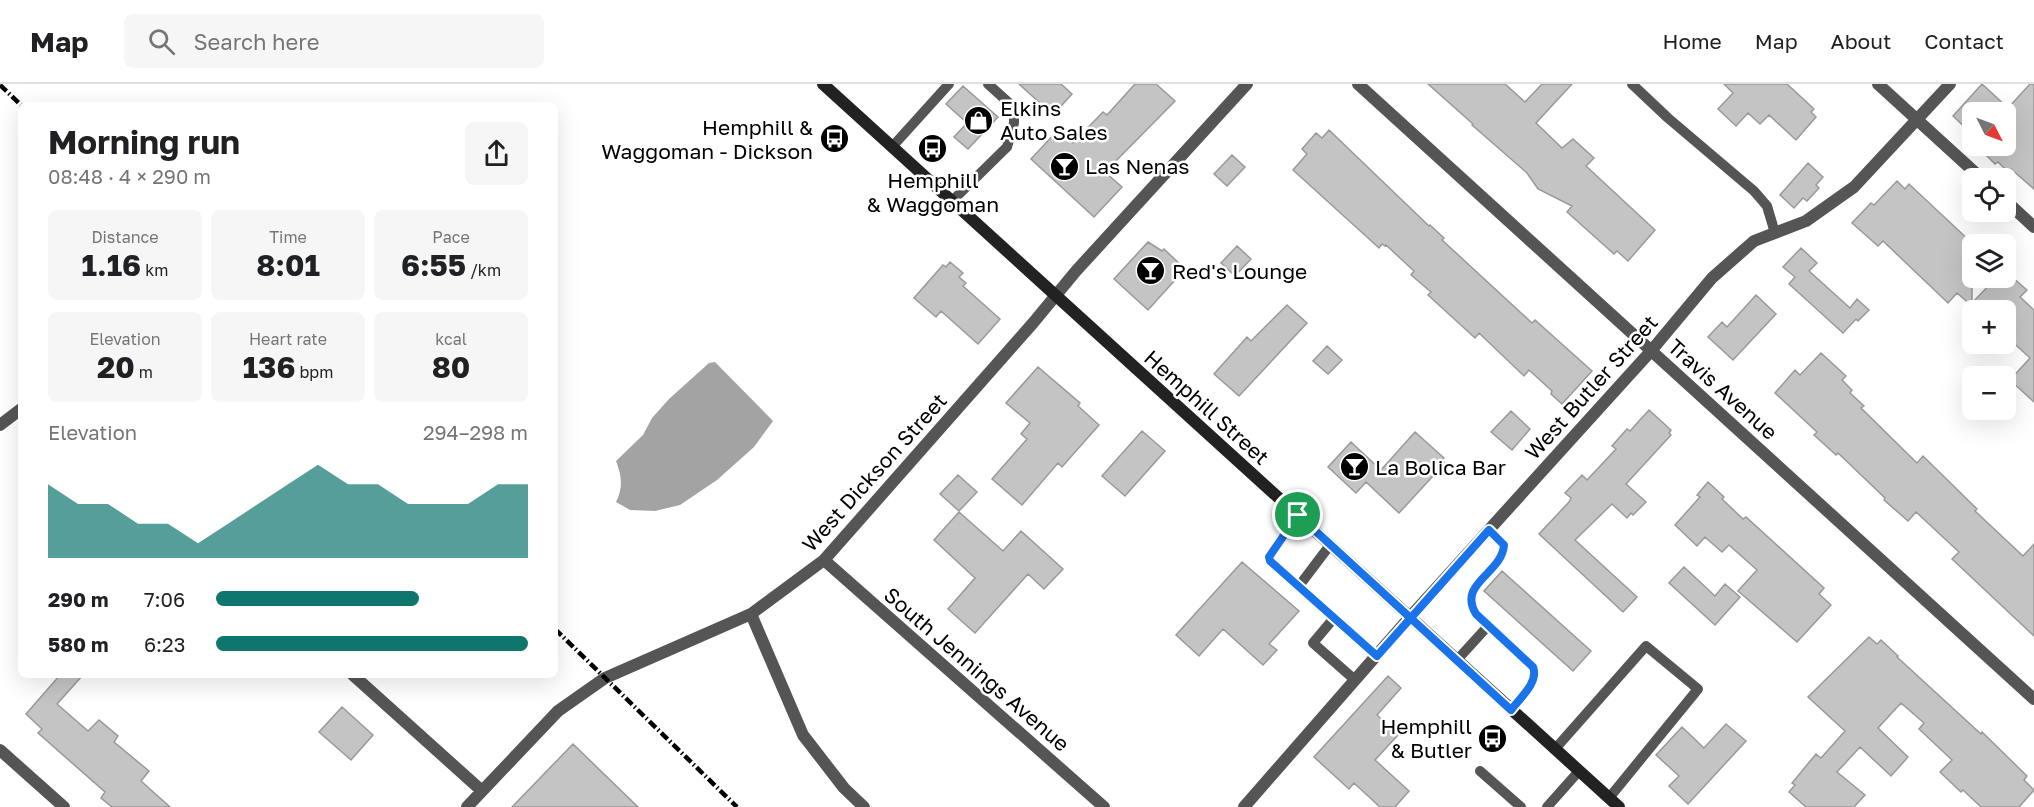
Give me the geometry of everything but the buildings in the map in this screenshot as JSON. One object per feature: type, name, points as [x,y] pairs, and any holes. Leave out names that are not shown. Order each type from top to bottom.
[{"type":"main road","name":"Hemphill Street","points":[[823,84],[1619,807]]},
{"type":"street","name":"West Dickson Street","points":[[467,807],[558,711],[605,678],[751,614],[824,560],[1076,271],[1247,84]]},
{"type":"street","name":"Travis Avenue","points":[[1358,84],[2034,699]]},
{"type":"street","points":[[1878,84],[1970,168]]},
{"type":"street","name":"West Butler Street","points":[[1244,807],[1410,617],[1651,351],[1712,278],[1754,241],[1806,221],[1854,187],[1950,84]]},
{"type":"street","points":[[2016,210],[2034,227]]},
{"type":"street","points":[[0,424],[18,411]]},
{"type":"street","name":"South Jennings Avenue","points":[[824,560],[1104,807]]},
{"type":"street","points":[[751,614],[803,735],[844,788],[864,807]]},
{"type":"street","points":[[355,678],[482,791]]},
{"type":"street","points":[[0,750],[64,807]]},
{"type":"lane","points":[[892,147],[949,84]]},
{"type":"lane","points":[[952,201],[1007,147],[1014,123],[1014,112],[1008,102],[988,84]]},
{"type":"lane","points":[[1632,84],[1668,118],[1754,190],[1767,206],[1775,233]]},
{"type":"lane","points":[[1298,515],[1269,557],[1270,561],[1377,656]]},
{"type":"lane","points":[[1489,530],[1504,545],[1504,552],[1500,560],[1476,586],[1470,596],[1471,606],[1488,626],[1533,667],[1536,673],[1534,680],[1511,710]]},
{"type":"lane","points":[[1299,586],[1330,545]]},
{"type":"lane","points":[[1334,618],[1313,643],[1356,680]]},
{"type":"lane","points":[[1457,660],[1488,626]]},
{"type":"lane","points":[[1555,750],[1646,646],[1698,689],[1609,798]]},
{"type":"lane","points":[[1480,771],[1521,807]]},
{"type":"lane","points":[[1547,807],[1579,771]]},
{"type":"shaded area","points":[[715,362],[773,421],[754,447],[717,480],[680,505],[655,511],[630,510],[616,502],[621,482],[616,461],[643,435],[652,418],[669,399],[709,363]]},
{"type":"railway","points":[[0,85],[18,102]]},
{"type":"railway","points":[[558,632],[737,807]]},
{"type":"place","name":"Elkins Auto Sales","points":[[979,120]]},
{"type":"place","name":"Hemphill & Waggoman - Dickson","points":[[834,139]]},
{"type":"place","name":"Hemphill & Waggoman","points":[[933,149]]},
{"type":"place","name":"Las Nenas","points":[[1064,166]]},
{"type":"place","name":"Red's Lounge","points":[[1151,271]]},
{"type":"place","name":"La Bolica Bar","points":[[1354,467]]},
{"type":"place","name":"Hemphill & Butler","points":[[1493,738]]},
{"type":"route","points":[[1298,515],[1269,557],[1270,561],[1377,656],[1410,617],[1489,530],[1504,545],[1504,552],[1500,560],[1476,586],[1470,596],[1471,606],[1476,614],[1533,667],[1536,673],[1534,680],[1511,710],[1410,617],[1298,515]]}]
